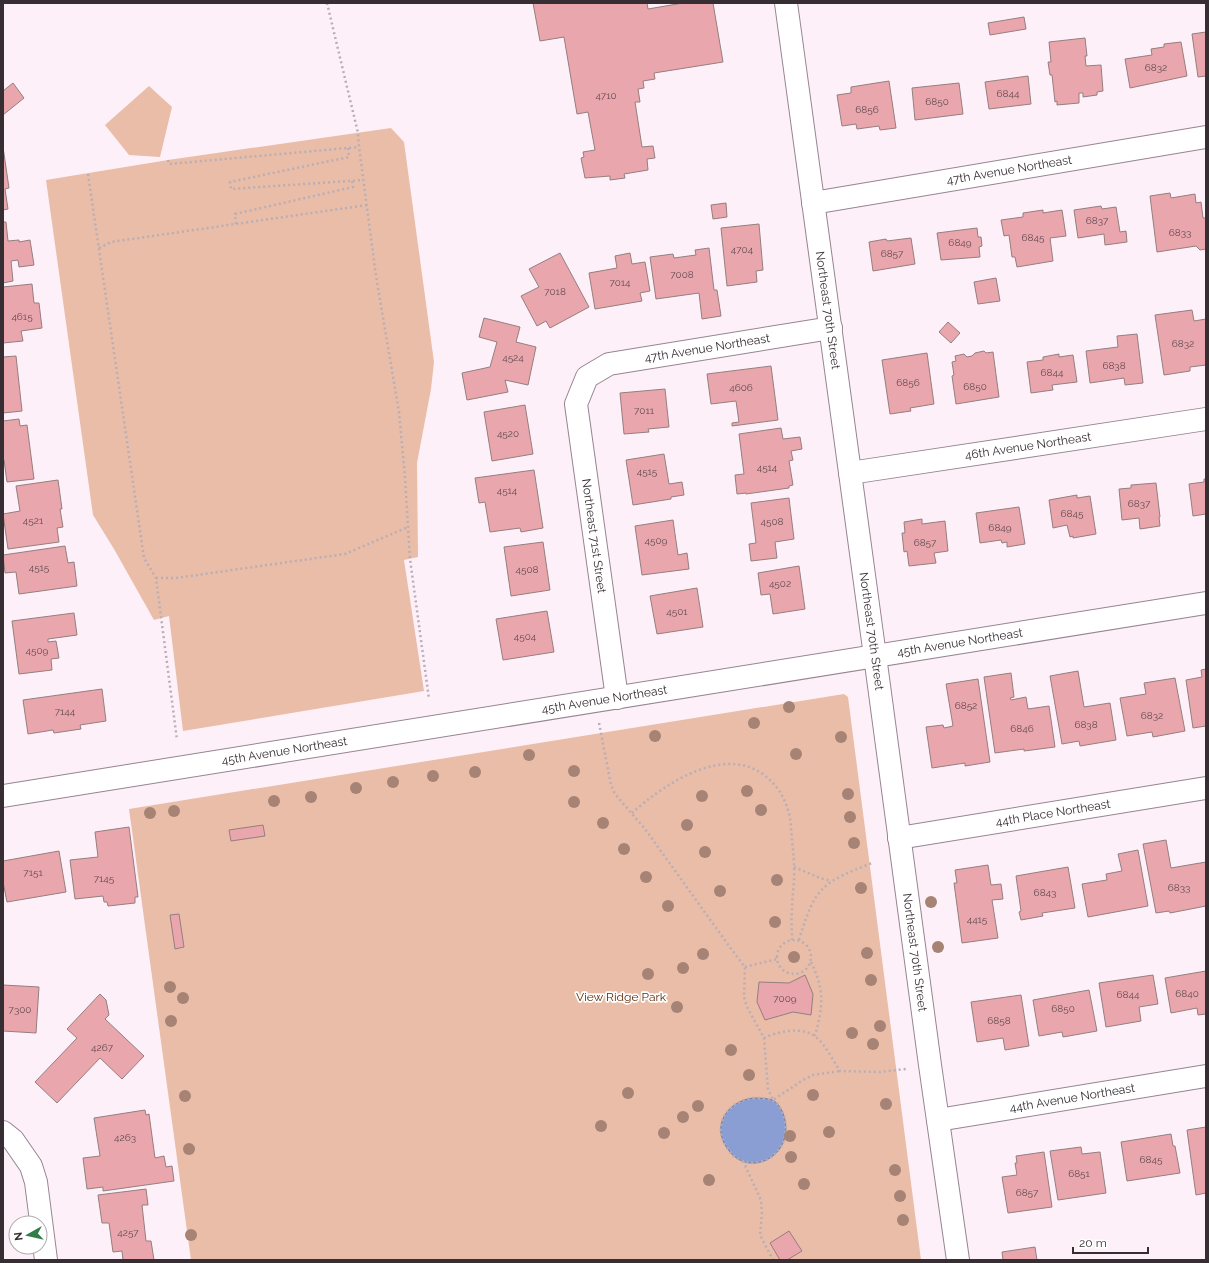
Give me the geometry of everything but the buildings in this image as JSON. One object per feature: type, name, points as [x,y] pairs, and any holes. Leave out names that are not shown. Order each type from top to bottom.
[{"type":"street","name":"Northeast 70th Street","points":[[786,3],[930,1065],[958,1260]]},
{"type":"street","name":"47th Avenue Northeast","points":[[813,203],[1206,136]]},
{"type":"street","name":"47th Avenue Northeast","points":[[587,377],[609,364],[830,328]]},
{"type":"street","name":"Northeast 71st Street","points":[[587,377],[576,404],[617,698]]},
{"type":"street","name":"46th Avenue Northeast","points":[[850,473],[1206,419]]},
{"type":"street","name":"45th Avenue Northeast","points":[[3,796],[1206,603]]},
{"type":"street","name":"44th Place Northeast","points":[[899,838],[1206,788]]},
{"type":"street","name":"44th Avenue Northeast","points":[[938,1120],[1206,1076]]},
{"type":"street","points":[[3,1132],[13,1140],[32,1166],[36,1182],[46,1260]]},
{"type":"path","points":[[327,3],[358,132],[376,276],[398,412],[406,477],[410,559],[430,699]]},
{"type":"path","points":[[168,160],[169,164],[359,147]]},
{"type":"path","points":[[348,148],[349,157],[230,182],[231,189],[363,180]]},
{"type":"path","points":[[88,174],[144,558],[156,578],[177,740]]},
{"type":"path","points":[[236,224],[235,214],[353,187],[352,180]]},
{"type":"path","points":[[99,248],[111,242],[367,205]]},
{"type":"path","points":[[156,578],[176,578],[345,554],[408,527]]},
{"type":"path","points":[[596,701],[611,785],[615,794],[645,829],[745,966],[744,986],[747,1007],[764,1038],[768,1089],[773,1100],[782,1109],[786,1130],[785,1140],[780,1150],[763,1162],[753,1163],[742,1161],[727,1149],[723,1140],[721,1129],[723,1120],[727,1111],[734,1104],[744,1099],[754,1098],[773,1100],[813,1075],[840,1071],[880,1072],[930,1065]]},
{"type":"path","points":[[632,813],[642,803],[668,785],[691,772],[701,769],[722,765],[743,766],[760,772],[773,782],[785,802],[790,819],[794,867],[792,940]]},
{"type":"path","points":[[799,940],[810,908],[821,890],[831,881],[872,863]]},
{"type":"path","points":[[794,867],[831,881]]},
{"type":"path","points":[[811,961],[803,972],[790,974],[784,971],[780,966],[778,953],[786,942],[792,940],[799,940],[805,943],[809,948],[811,961],[818,976],[821,988],[822,1002],[820,1018],[815,1036]]},
{"type":"path","points":[[745,966],[778,959]]},
{"type":"path","points":[[764,1038],[775,1033],[786,1031],[803,1031],[815,1036],[826,1048],[840,1071]]},
{"type":"path","points":[[742,1161],[761,1200],[762,1214],[760,1235],[773,1260]]},
{"type":"green space","points":[[149,86],[172,107],[160,157],[129,155],[105,125]]},
{"type":"green space","points":[[391,128],[404,142],[434,362],[431,389],[417,463],[418,557],[404,560],[424,691],[183,731],[169,616],[154,620],[93,515],[46,180],[168,160]]},
{"type":"green space","name":"View Ridge Park","points":[[844,694],[848,697],[921,1260],[191,1260],[129,809]]},
{"type":"water","points":[[753,1098],[767,1099],[776,1102],[784,1116],[786,1130],[783,1143],[777,1153],[768,1159],[757,1163],[746,1162],[736,1157],[727,1148],[722,1139],[721,1131],[722,1123],[730,1109],[744,1100]]}]
